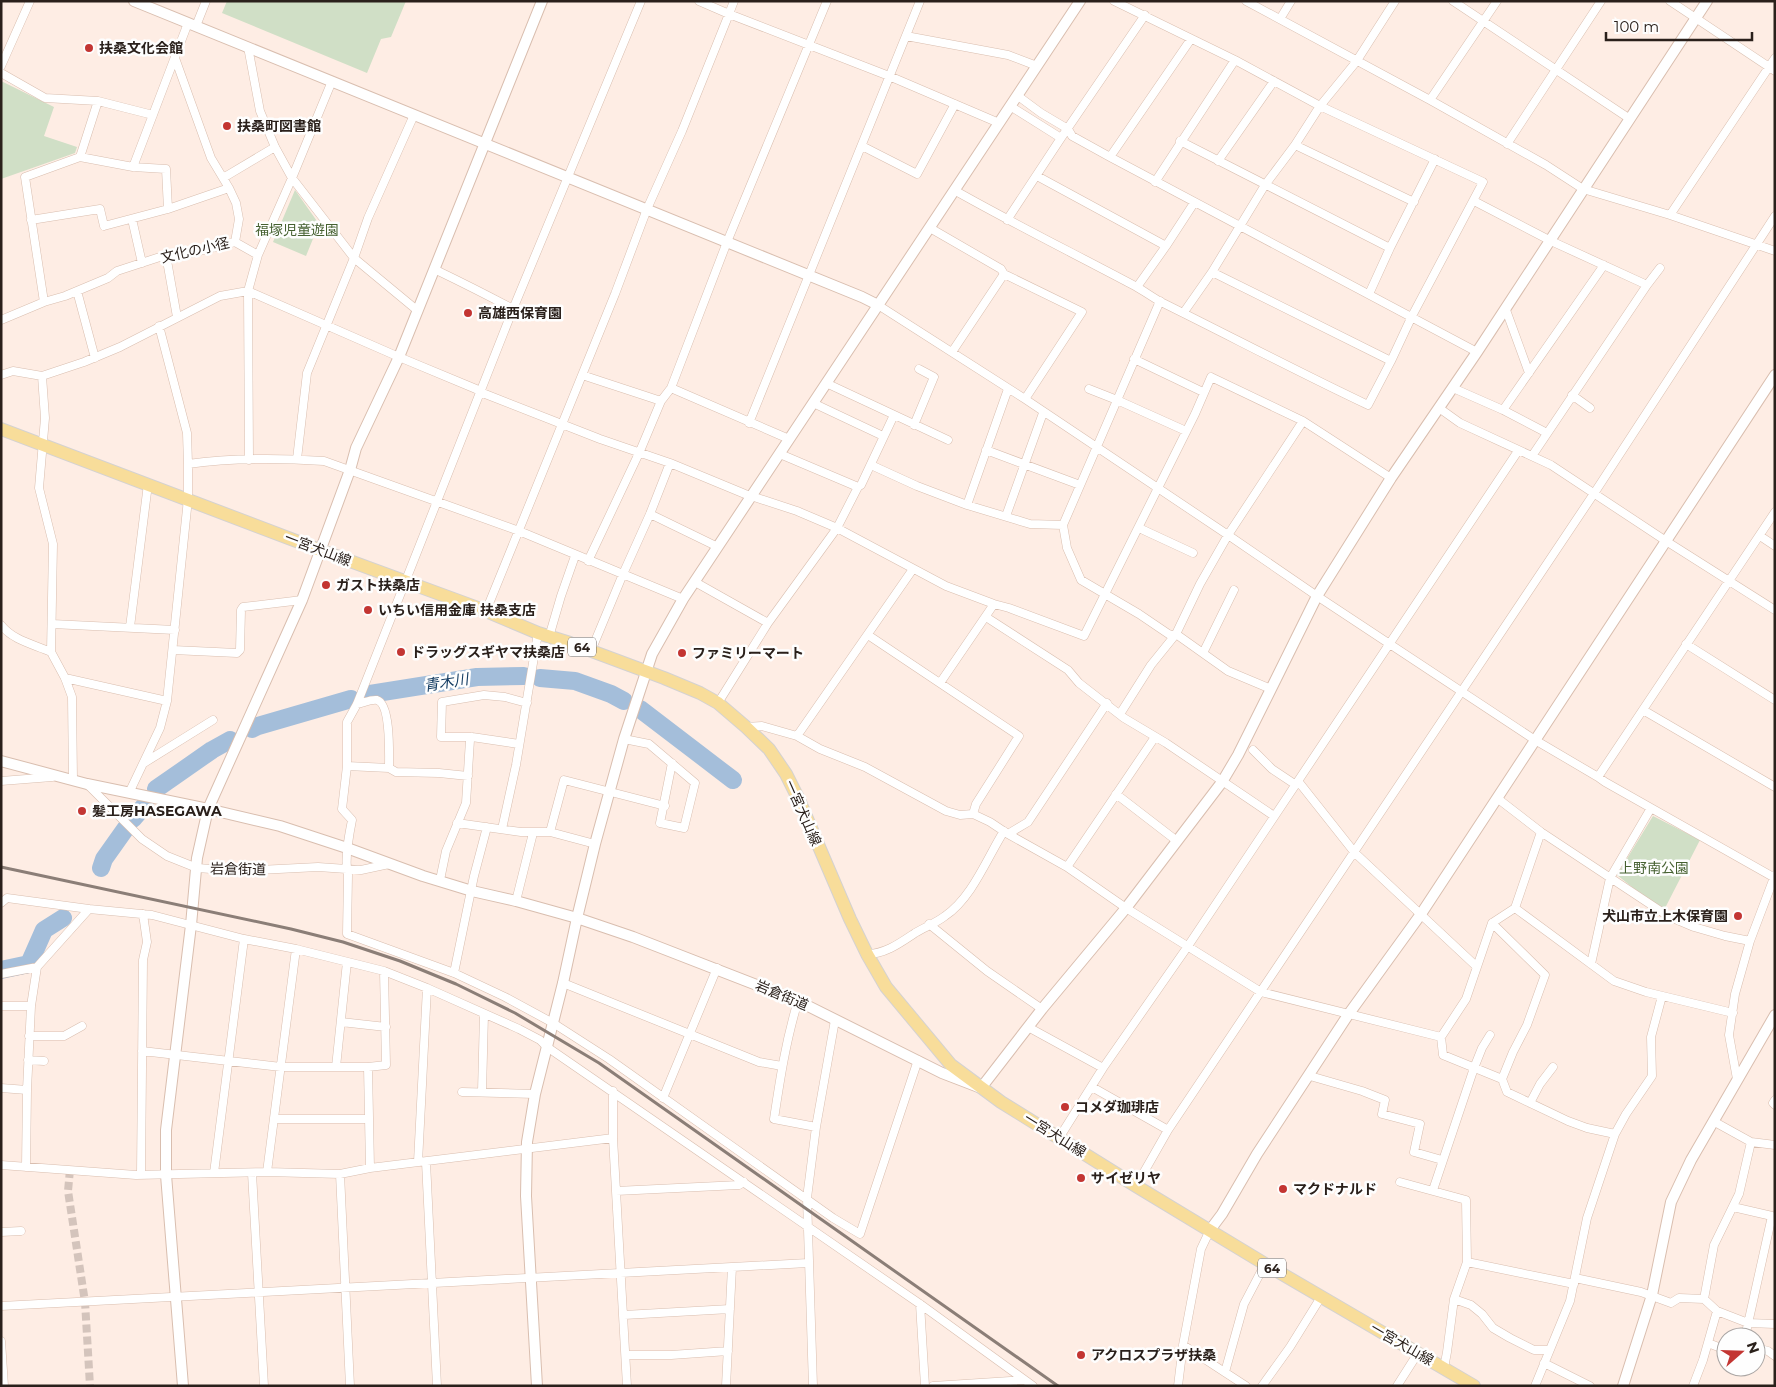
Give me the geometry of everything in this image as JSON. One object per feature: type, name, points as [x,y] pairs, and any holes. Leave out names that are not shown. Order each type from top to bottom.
[{"type":"main road","name":"一宮犬山線","points":[[1,429],[486,611],[544,635],[645,671],[700,693],[718,703],[746,726],[769,750],[786,774],[867,954],[886,987],[951,1065],[980,1088],[1136,1186],[1474,1386]]},
{"type":"street","points":[[1,66],[30,1]]},
{"type":"street","points":[[134,1],[862,297],[1025,399],[1043,413],[1535,740],[1605,782],[1774,877],[1750,941],[1735,994],[1729,1035],[1737,1079]]},
{"type":"street","points":[[133,167],[175,58],[206,1]]},
{"type":"street","points":[[183,1386],[166,1174],[166,1130],[192,926],[197,858],[208,809],[302,600],[350,470],[356,448],[399,357],[542,1]]},
{"type":"street","points":[[641,1],[513,309],[357,704],[347,722],[347,766],[342,809],[352,820],[346,868],[348,875],[347,934],[454,973],[505,997],[553,1023],[609,1059],[833,1218],[860,1234],[918,1060]]},
{"type":"street","points":[[699,1],[890,76],[999,123]]},
{"type":"street","points":[[486,611],[615,294],[647,209],[682,131],[734,1]]},
{"type":"street","points":[[588,561],[640,451],[661,401],[671,388],[728,242],[827,1]]},
{"type":"street","points":[[749,423],[920,1]]},
{"type":"street","points":[[537,1386],[526,1196],[527,1149],[535,1094],[608,792],[645,671],[652,654],[683,600],[718,546],[1080,1]]},
{"type":"street","points":[[954,190],[1160,301],[1304,375],[1368,405],[1412,316],[1483,182],[1320,106],[1235,60],[1114,1]]},
{"type":"street","points":[[1246,1],[1356,62],[1430,100],[1546,165],[1583,189],[1670,215],[1775,251]]},
{"type":"street","points":[[1280,19],[1291,1]]},
{"type":"street","points":[[1184,312],[1212,272],[1265,185],[1295,145],[1320,106],[1356,62],[1395,1]]},
{"type":"street","points":[[1453,1],[1630,119]]},
{"type":"street","points":[[1430,100],[1497,1]]},
{"type":"street","points":[[1507,144],[1601,1]]},
{"type":"street","points":[[1670,1],[1772,69]]},
{"type":"street","points":[[980,1088],[1042,1009],[1126,908],[1222,782],[1238,755],[1317,596],[1391,478],[1506,310],[1707,1]]},
{"type":"street","points":[[1007,220],[1145,15]]},
{"type":"street","points":[[906,36],[1008,55],[1037,66]]},
{"type":"street","points":[[1110,157],[1191,39]]},
{"type":"street","points":[[248,47],[260,111],[275,146],[292,178],[354,258],[418,311]]},
{"type":"street","name":"文化の小径","points":[[1,320],[108,278],[117,271],[166,255],[184,255],[235,242],[239,219],[236,203],[211,158],[175,58]]},
{"type":"street","points":[[1670,215],[1772,69],[1775,58]]},
{"type":"street","points":[[1154,182],[1235,60]]},
{"type":"street","points":[[1,74],[46,98],[98,101],[153,115]]},
{"type":"street","points":[[249,460],[248,291],[258,255],[332,81]]},
{"type":"street","points":[[1218,161],[1274,81]]},
{"type":"street","points":[[1018,96],[1041,113],[1068,129],[1072,136],[1154,182],[1478,352]]},
{"type":"street","points":[[80,157],[98,101]]},
{"type":"street","points":[[862,146],[917,174],[955,104]]},
{"type":"street","points":[[1010,106],[1061,138]]},
{"type":"street","points":[[297,459],[308,373],[368,218],[414,115]]},
{"type":"street","points":[[1180,141],[1390,248]]},
{"type":"street","points":[[1295,145],[1414,202]]},
{"type":"street","points":[[223,178],[275,146]]},
{"type":"street","points":[[44,302],[25,177],[80,157],[133,167],[166,169],[168,209]]},
{"type":"street","points":[[1369,294],[1435,159]]},
{"type":"street","points":[[1037,176],[1166,246]]},
{"type":"street","points":[[31,220],[100,208],[104,226],[168,209],[229,188]]},
{"type":"street","points":[[1474,202],[1551,241],[1647,285]]},
{"type":"street","points":[[1137,287],[1194,203]]},
{"type":"street","points":[[1136,1186],[1168,1130],[1355,853],[1775,216]]},
{"type":"street","points":[[132,219],[142,263]]},
{"type":"street","points":[[930,228],[1001,269],[1004,274],[1082,312],[1025,399]]},
{"type":"street","points":[[235,242],[258,255]]},
{"type":"street","points":[[166,255],[177,316]]},
{"type":"street","points":[[1503,410],[1604,265]]},
{"type":"street","points":[[1532,456],[1660,268]]},
{"type":"street","points":[[434,269],[466,283],[477,291],[513,309]]},
{"type":"street","points":[[1212,272],[1391,361]]},
{"type":"street","points":[[952,352],[1004,274]]},
{"type":"street","points":[[77,291],[95,358]]},
{"type":"street","points":[[1,375],[13,371],[42,376],[95,358],[220,296],[248,291],[480,392],[622,447],[640,451],[745,494],[797,511],[837,528],[946,586],[1084,636],[1195,414],[1211,377],[1303,421],[1391,478]]},
{"type":"street","points":[[1160,301],[1063,524],[1068,548],[1081,580],[1140,614],[1170,635],[1176,634],[1228,671],[1271,690]]},
{"type":"street","points":[[1506,310],[1530,373]]},
{"type":"street","points":[[129,792],[160,728],[167,701],[188,499],[187,433],[159,326]]},
{"type":"street","points":[[1134,359],[1203,392]]},
{"type":"street","points":[[914,425],[934,377],[919,369]]},
{"type":"street","points":[[582,375],[661,401]]},
{"type":"street","points":[[1178,1386],[1183,1345],[1201,1249],[1210,1230],[1348,1015],[1421,914],[1775,375]]},
{"type":"street","points":[[42,376],[45,418],[39,488],[53,544],[52,652],[72,697],[73,780]]},
{"type":"street","points":[[826,383],[948,440]]},
{"type":"street","points":[[671,388],[789,439]]},
{"type":"street","points":[[1453,388],[1503,410],[1547,433]]},
{"type":"street","points":[[967,505],[1008,389]]},
{"type":"street","points":[[1089,389],[1186,431]]},
{"type":"street","points":[[1572,395],[1590,408]]},
{"type":"street","points":[[813,403],[883,436]]},
{"type":"street","points":[[1439,408],[1460,423],[1551,465],[1775,610]]},
{"type":"street","points":[[1006,516],[1043,413]]},
{"type":"street","points":[[718,703],[768,623],[837,528],[858,487],[861,485],[894,415]]},
{"type":"street","points":[[1120,714],[1151,664],[1176,634],[1200,584],[1228,535],[1303,421]]},
{"type":"street","points":[[986,450],[1080,485]]},
{"type":"street","points":[[1059,1138],[1103,1068],[1188,946],[1518,451]]},
{"type":"street","points":[[780,454],[858,487]]},
{"type":"street","points":[[188,464],[249,460],[297,459],[324,461],[519,531],[683,600]]},
{"type":"street","points":[[591,651],[670,463]]},
{"type":"street","points":[[870,465],[967,505],[1030,524],[1063,524]]},
{"type":"street","points":[[130,627],[148,484]]},
{"type":"street","points":[[1598,777],[1775,512]]},
{"type":"street","points":[[650,514],[718,546]]},
{"type":"street","points":[[1139,528],[1193,553]]},
{"type":"street","points":[[1760,536],[1775,546]]},
{"type":"street","points":[[502,829],[527,703],[544,635],[561,596],[575,556]]},
{"type":"street","points":[[798,736],[913,569]]},
{"type":"street","points":[[695,582],[768,623]]},
{"type":"street","points":[[1203,653],[1234,590]]},
{"type":"street","points":[[173,650],[237,653],[240,650],[241,610],[243,607],[302,600]]},
{"type":"street","points":[[940,683],[994,604]]},
{"type":"street","points":[[986,617],[1068,670],[1079,682],[1124,718],[1166,743],[1274,816]]},
{"type":"street","points":[[52,624],[174,630]]},
{"type":"street","points":[[1,625],[7,632],[19,640],[52,652]]},
{"type":"street","points":[[868,635],[1019,736],[976,804],[973,814]]},
{"type":"street","points":[[1686,644],[1775,700]]},
{"type":"street","points":[[65,678],[167,701]]},
{"type":"street","points":[[519,744],[472,737],[441,737],[442,702],[484,695],[505,697],[527,703]]},
{"type":"street","points":[[357,704],[376,700],[379,701],[383,708],[386,715],[388,732],[389,768]]},
{"type":"street","points":[[867,954],[880,953],[946,916],[969,891],[1006,833],[1028,822],[1106,703]]},
{"type":"street","points":[[1643,710],[1775,787]]},
{"type":"street","points":[[144,763],[212,720]]},
{"type":"street","points":[[746,726],[762,726],[798,736],[820,749],[865,767],[946,811],[960,815],[973,814],[990,822],[1067,867],[1126,908],[1260,992],[1348,1015],[1441,1036]]},
{"type":"street","points":[[440,880],[446,851],[466,804],[470,740],[472,737]]},
{"type":"street","points":[[1067,867],[1155,737]]},
{"type":"street","points":[[624,739],[649,744],[672,763],[695,783],[684,828],[660,823],[672,763]]},
{"type":"street","points":[[1253,750],[1272,769],[1297,783],[1355,853],[1476,966]]},
{"type":"street","name":"岩倉街道","points":[[1,761],[86,784],[280,826],[472,891],[516,900],[577,918],[717,968],[798,1001],[942,1073],[980,1088]]},
{"type":"street","points":[[347,766],[389,768],[396,772],[468,776]]},
{"type":"street","points":[[1,781],[57,776]]},
{"type":"street","points":[[550,832],[564,780],[664,806]]},
{"type":"street","name":"岩倉街道","points":[[86,784],[142,840],[167,856],[197,868],[239,871],[318,867],[361,870],[388,864]]},
{"type":"street","points":[[1116,794],[1178,841]]},
{"type":"street","points":[[1497,798],[1541,832],[1668,916],[1694,927],[1750,941]]},
{"type":"street","points":[[1591,964],[1610,878],[1651,808]]},
{"type":"street","points":[[457,823],[533,833],[550,832],[595,844]]},
{"type":"street","points":[[454,973],[487,826]]},
{"type":"street","points":[[1502,1078],[1443,1055],[1441,1036],[1466,999],[1492,923],[1515,908],[1541,832]]},
{"type":"street","points":[[516,900],[533,833]]},
{"type":"street","points":[[1,903],[7,898],[143,914],[296,949],[384,971],[519,1029],[540,1040],[547,1047],[808,1226],[920,1304],[1024,1383],[1032,1386]]},
{"type":"street","points":[[1515,908],[1614,981],[1662,996],[1732,1012]]},
{"type":"street","points":[[26,1167],[29,1036],[37,967],[89,909]]},
{"type":"street","points":[[142,1175],[143,960],[146,942],[143,914]]},
{"type":"street","points":[[1492,923],[1545,975],[1527,1025],[1502,1078],[1507,1092],[1568,1121],[1587,1128],[1615,1134]]},
{"type":"street","points":[[929,924],[987,971],[1042,1009]]},
{"type":"street","points":[[214,1173],[244,938]]},
{"type":"street","points":[[267,1172],[296,949]]},
{"type":"street","points":[[336,1068],[347,962]]},
{"type":"street","points":[[1,974],[37,967]]},
{"type":"street","points":[[663,1098],[717,968]]},
{"type":"street","points":[[142,1051],[281,1067],[336,1068],[386,1065],[384,971]]},
{"type":"street","points":[[563,983],[759,1062],[782,1066]]},
{"type":"street","points":[[427,988],[422,1162],[432,1283],[437,1386]]},
{"type":"street","points":[[1535,1386],[1570,1301],[1587,1218],[1615,1134],[1652,1076],[1650,1037],[1662,996]]},
{"type":"street","points":[[798,1001],[782,1066],[774,1119],[816,1127]]},
{"type":"street","points":[[1,1006],[31,1006]]},
{"type":"street","points":[[482,1092],[484,1014]]},
{"type":"street","points":[[1623,1386],[1652,1295],[1671,1202],[1691,1160],[1775,1015]]},
{"type":"street","points":[[813,1386],[807,1198],[816,1127],[835,1020]]},
{"type":"street","points":[[341,1022],[386,1027]]},
{"type":"street","points":[[29,1036],[64,1036],[82,1026]]},
{"type":"street","points":[[1028,1027],[1103,1068]]},
{"type":"street","points":[[1433,1190],[1474,1068],[1490,1035]]},
{"type":"street","points":[[28,1060],[44,1061]]},
{"type":"street","points":[[368,1067],[370,1168]]},
{"type":"street","points":[[1530,1103],[1540,1084],[1552,1068]]},
{"type":"street","points":[[1310,1076],[1362,1091],[1384,1100],[1382,1114],[1420,1124],[1414,1152],[1442,1160]]},
{"type":"street","points":[[1092,1087],[1168,1130]]},
{"type":"street","points":[[1,1088],[27,1090]]},
{"type":"street","points":[[613,1091],[613,1138],[628,1386]]},
{"type":"street","points":[[462,1092],[535,1094]]},
{"type":"street","points":[[1775,1100],[1773,1103],[1775,1105]]},
{"type":"street","points":[[274,1120],[369,1119]]},
{"type":"street","points":[[1713,1121],[1751,1142],[1775,1145]]},
{"type":"street","points":[[1,1165],[142,1175],[267,1172],[340,1174],[370,1168],[613,1138]]},
{"type":"street","points":[[1704,1299],[1714,1245],[1739,1194],[1751,1142]]},
{"type":"street","points":[[252,1173],[264,1386]]},
{"type":"street","points":[[340,1174],[350,1386]]},
{"type":"street","points":[[616,1191],[739,1186],[744,1182]]},
{"type":"street","points":[[1400,1182],[1466,1200],[1467,1262],[1454,1299],[1444,1368]]},
{"type":"street","points":[[1733,1207],[1772,1216],[1747,1327]]},
{"type":"street","points":[[1,1232],[21,1231]]},
{"type":"street","points":[[1,1306],[808,1262]]},
{"type":"street","points":[[1467,1262],[1652,1295],[1671,1303],[1679,1298],[1704,1299],[1716,1311],[1748,1323],[1775,1324]]},
{"type":"street","points":[[1225,1372],[1244,1304],[1265,1264]]},
{"type":"street","points":[[726,1386],[732,1267]]},
{"type":"street","points":[[1262,1386],[1290,1347],[1321,1297]]},
{"type":"street","points":[[1454,1299],[1471,1306],[1482,1314],[1493,1328],[1510,1338],[1534,1350],[1549,1350]]},
{"type":"street","points":[[920,1304],[926,1386]]},
{"type":"street","points":[[624,1315],[730,1309]]},
{"type":"street","points":[[1693,1386],[1708,1343],[1716,1311]]},
{"type":"street","points":[[1,1341],[4,1386]]},
{"type":"street","points":[[1708,1343],[1716,1346]]},
{"type":"street","points":[[1183,1345],[1246,1386]]},
{"type":"street","points":[[626,1355],[671,1355],[728,1351]]},
{"type":"street","points":[[1397,1386],[1418,1353]]},
{"type":"street","points":[[1544,1363],[1590,1386]]},
{"type":"street","points":[[933,1386],[1024,1383]]},
{"type":"green space","points":[[227,1],[406,1],[391,37],[381,39],[367,73],[222,13]]},
{"type":"green space","points":[[1,81],[54,107],[44,136],[77,147],[75,153],[1,179]]},
{"type":"green space","name":"福塚児童遊園","points":[[295,190],[319,224],[306,256],[273,242]]},
{"type":"green space","name":"上野南公園","points":[[1653,816],[1700,840],[1663,912],[1617,875]]},
{"type":"waterway","name":"青木川","points":[[370,694],[477,677],[524,676]]},
{"type":"waterway","name":"青木川","points":[[540,678],[575,681],[611,694],[624,701]]},
{"type":"waterway","name":"青木川","points":[[252,729],[351,699]]},
{"type":"waterway","name":"青木川","points":[[640,709],[733,780]]},
{"type":"waterway","name":"青木川","points":[[156,789],[212,750],[230,740]]},
{"type":"waterway","name":"青木川","points":[[133,819],[145,805]]},
{"type":"waterway","name":"青木川","points":[[101,868],[104,859],[126,828]]},
{"type":"waterway","name":"青木川","points":[[1,970],[29,964],[44,930],[63,918]]},
{"type":"tunnel","points":[[70,1170],[68,1191],[85,1302],[90,1386]]},
{"type":"railway","points":[[1,867],[291,929],[343,942],[400,961],[456,984],[515,1013],[599,1063],[1058,1386]]},
{"type":"place","name":"扶桑文化会館","points":[[89,48]]},
{"type":"place","name":"扶桑町図書館","points":[[227,126]]},
{"type":"place","name":"高雄西保育園","points":[[468,313]]},
{"type":"place","name":"ガスト扶桑店","points":[[326,585]]},
{"type":"place","name":"いちい信用金庫 扶桑支店","points":[[368,610]]},
{"type":"place","name":"ドラッグスギヤマ扶桑店","points":[[401,652]]},
{"type":"place","name":"ファミリーマート","points":[[682,653]]},
{"type":"place","name":"髪工房HASEGAWA","points":[[82,811]]},
{"type":"place","name":"犬山市立上木保育園","points":[[1738,916]]},
{"type":"place","name":"コメダ珈琲店","points":[[1065,1107]]},
{"type":"place","name":"サイゼリヤ","points":[[1081,1178]]},
{"type":"place","name":"マクドナルド","points":[[1283,1189]]},
{"type":"place","name":"アクロスプラザ扶桑","points":[[1081,1355]]}]
